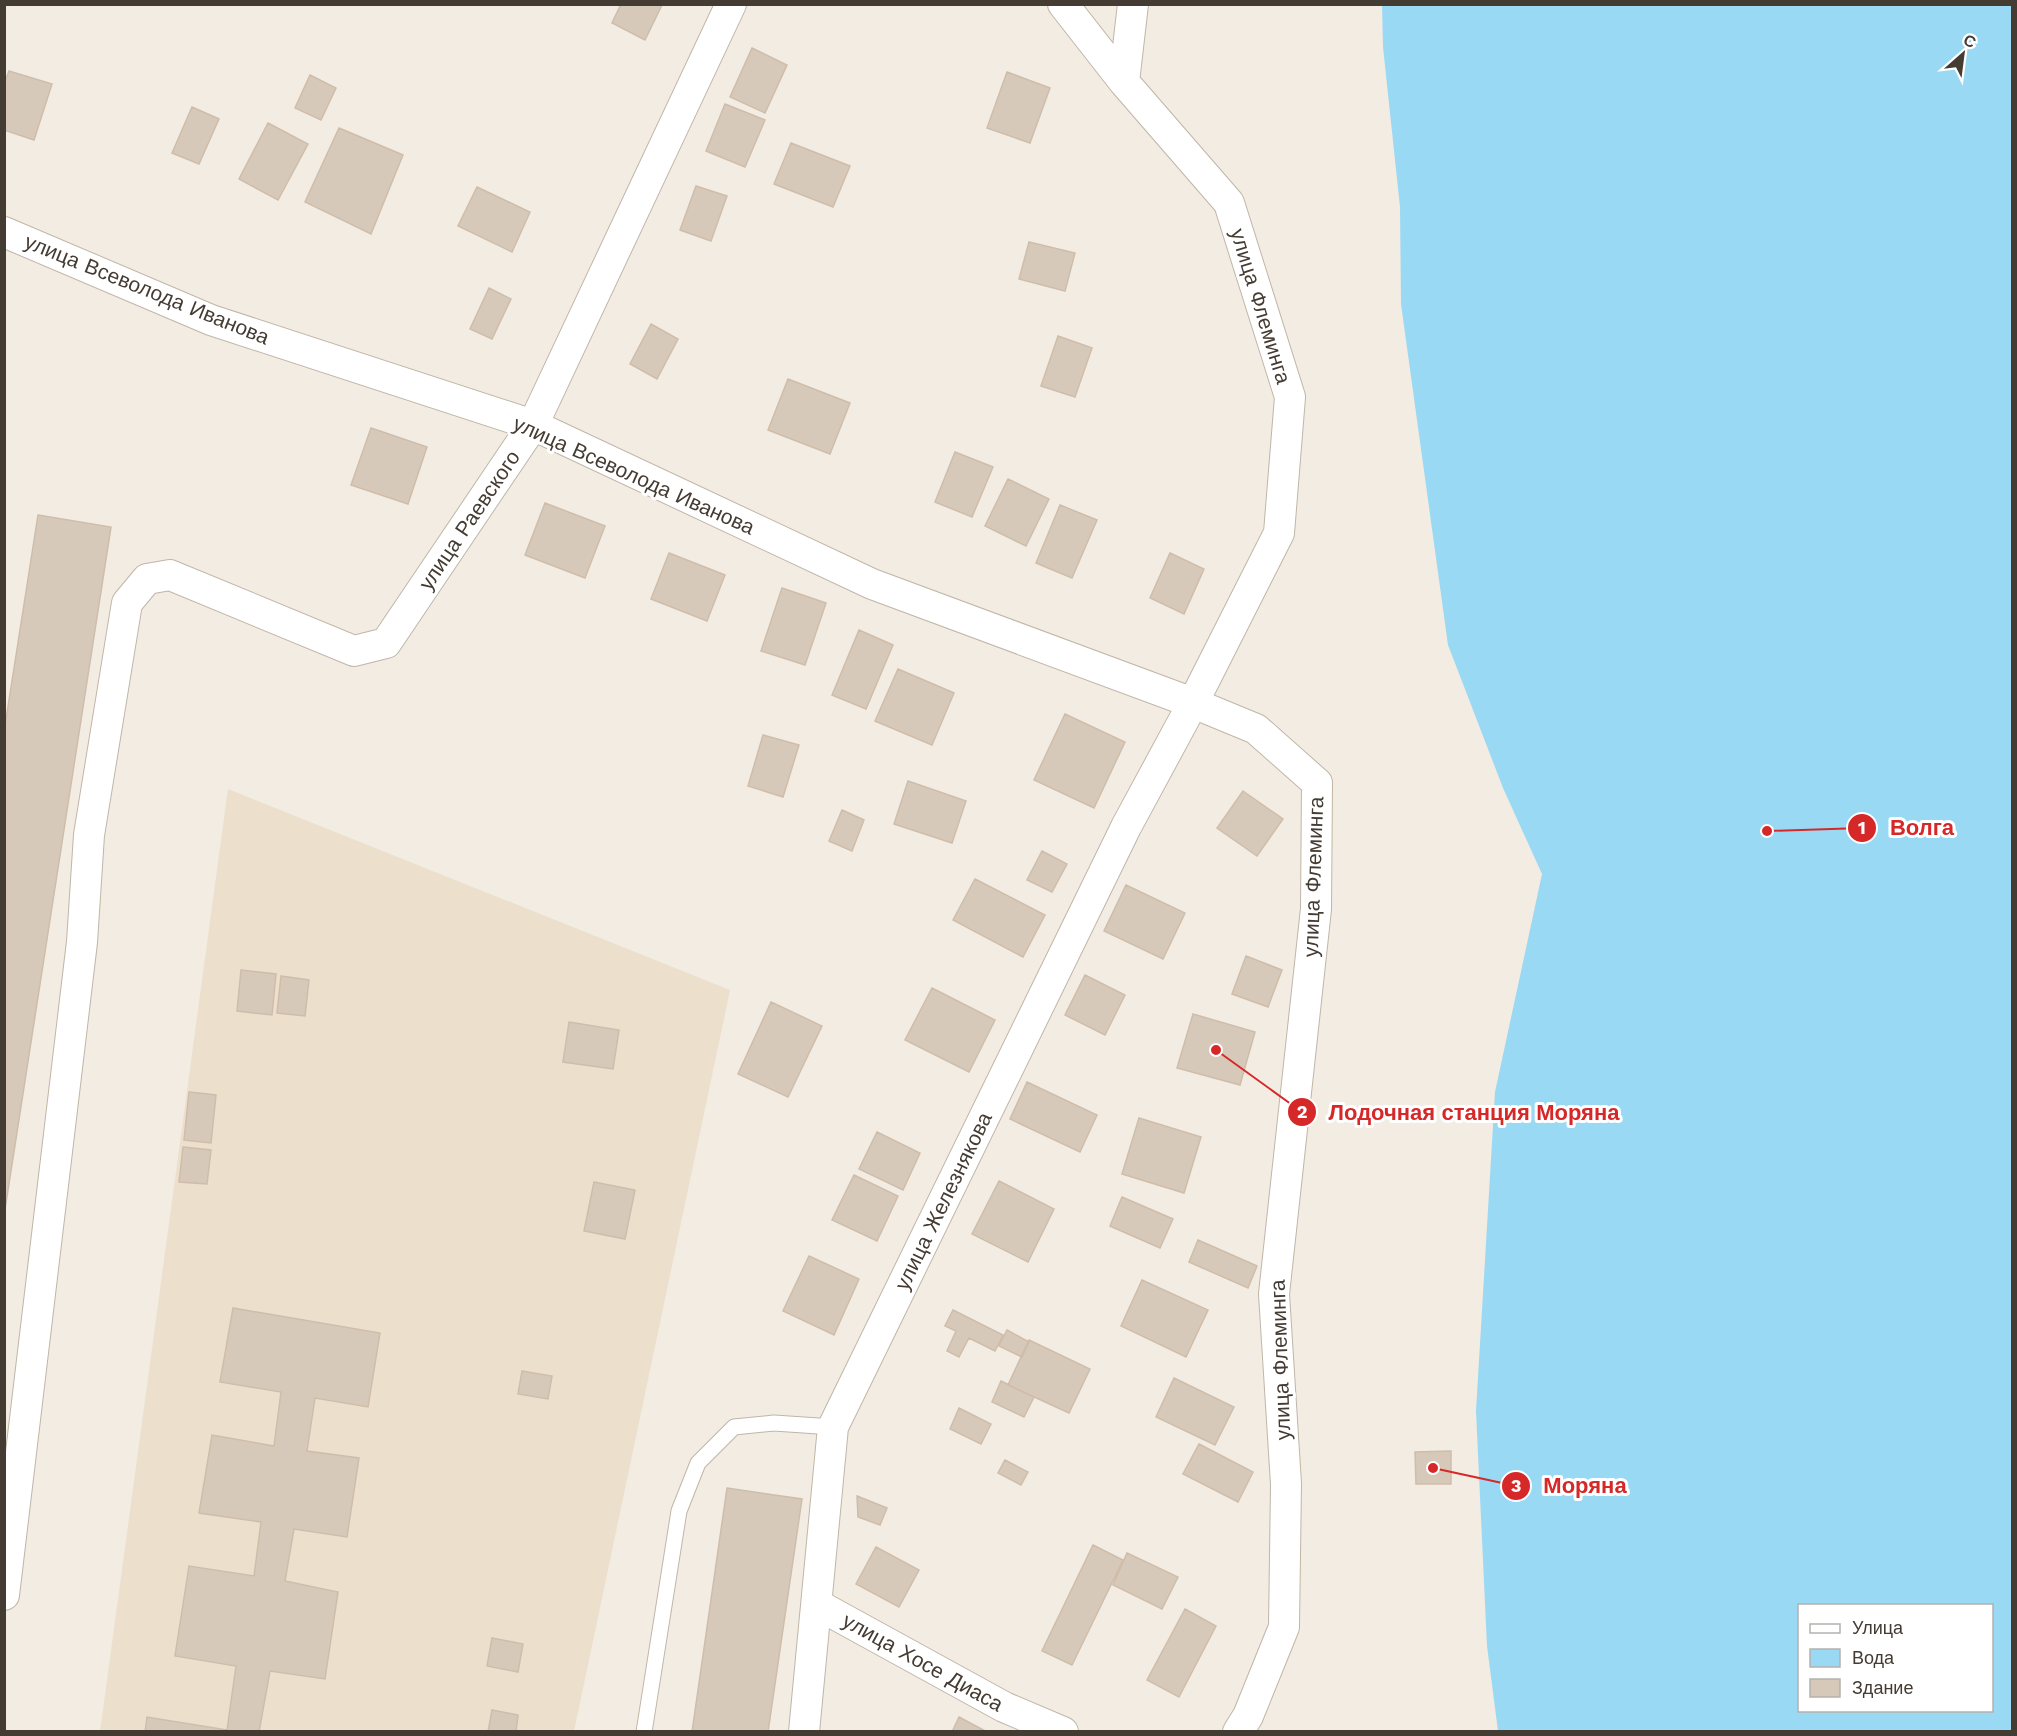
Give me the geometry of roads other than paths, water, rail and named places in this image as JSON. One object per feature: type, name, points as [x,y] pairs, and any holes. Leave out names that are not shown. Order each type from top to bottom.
[{"type":"street","name":"улица Раевского","points":[[4,1595],[82,942],[89,835],[127,603],[147,579],[170,575],[354,651],[386,643],[533,425],[731,4]]},
{"type":"street","name":"улица Флеминга","points":[[1063,4],[1124,82],[1229,203],[1290,396],[1279,532],[1193,703],[1256,729],[1317,783],[1316,909],[1274,1294],[1286,1484],[1284,1627],[1247,1726]]},
{"type":"street","points":[[1124,82],[1132,4]]},
{"type":"street","name":"улица Всеволода Иванова","points":[[4,232],[211,320],[533,425],[872,584],[1193,703]]},
{"type":"street","name":"улица Железнякова","points":[[804,1731],[818,1605],[833,1427],[1126,827],[1193,703]]},
{"type":"street","name":"улица Хосе Диаса","points":[[818,1605],[1004,1707],[1063,1731]]},
{"type":"lane","points":[[644,1731],[679,1511],[698,1463],[734,1427],[774,1423],[833,1427]]},
{"type":"water","points":[[1382,5],[2012,5],[2012,1731],[1498,1731],[1487,1646],[1476,1411],[1495,1092],[1542,874],[1503,788],[1448,645],[1401,304],[1400,207],[1383,47]]},
{"type":"place","name":"Волга","points":[[1767,831]]},
{"type":"place","name":"Лодочная станция Моряна","points":[[1216,1050]]},
{"type":"place","name":"Моряна","points":[[1433,1468]]}]
